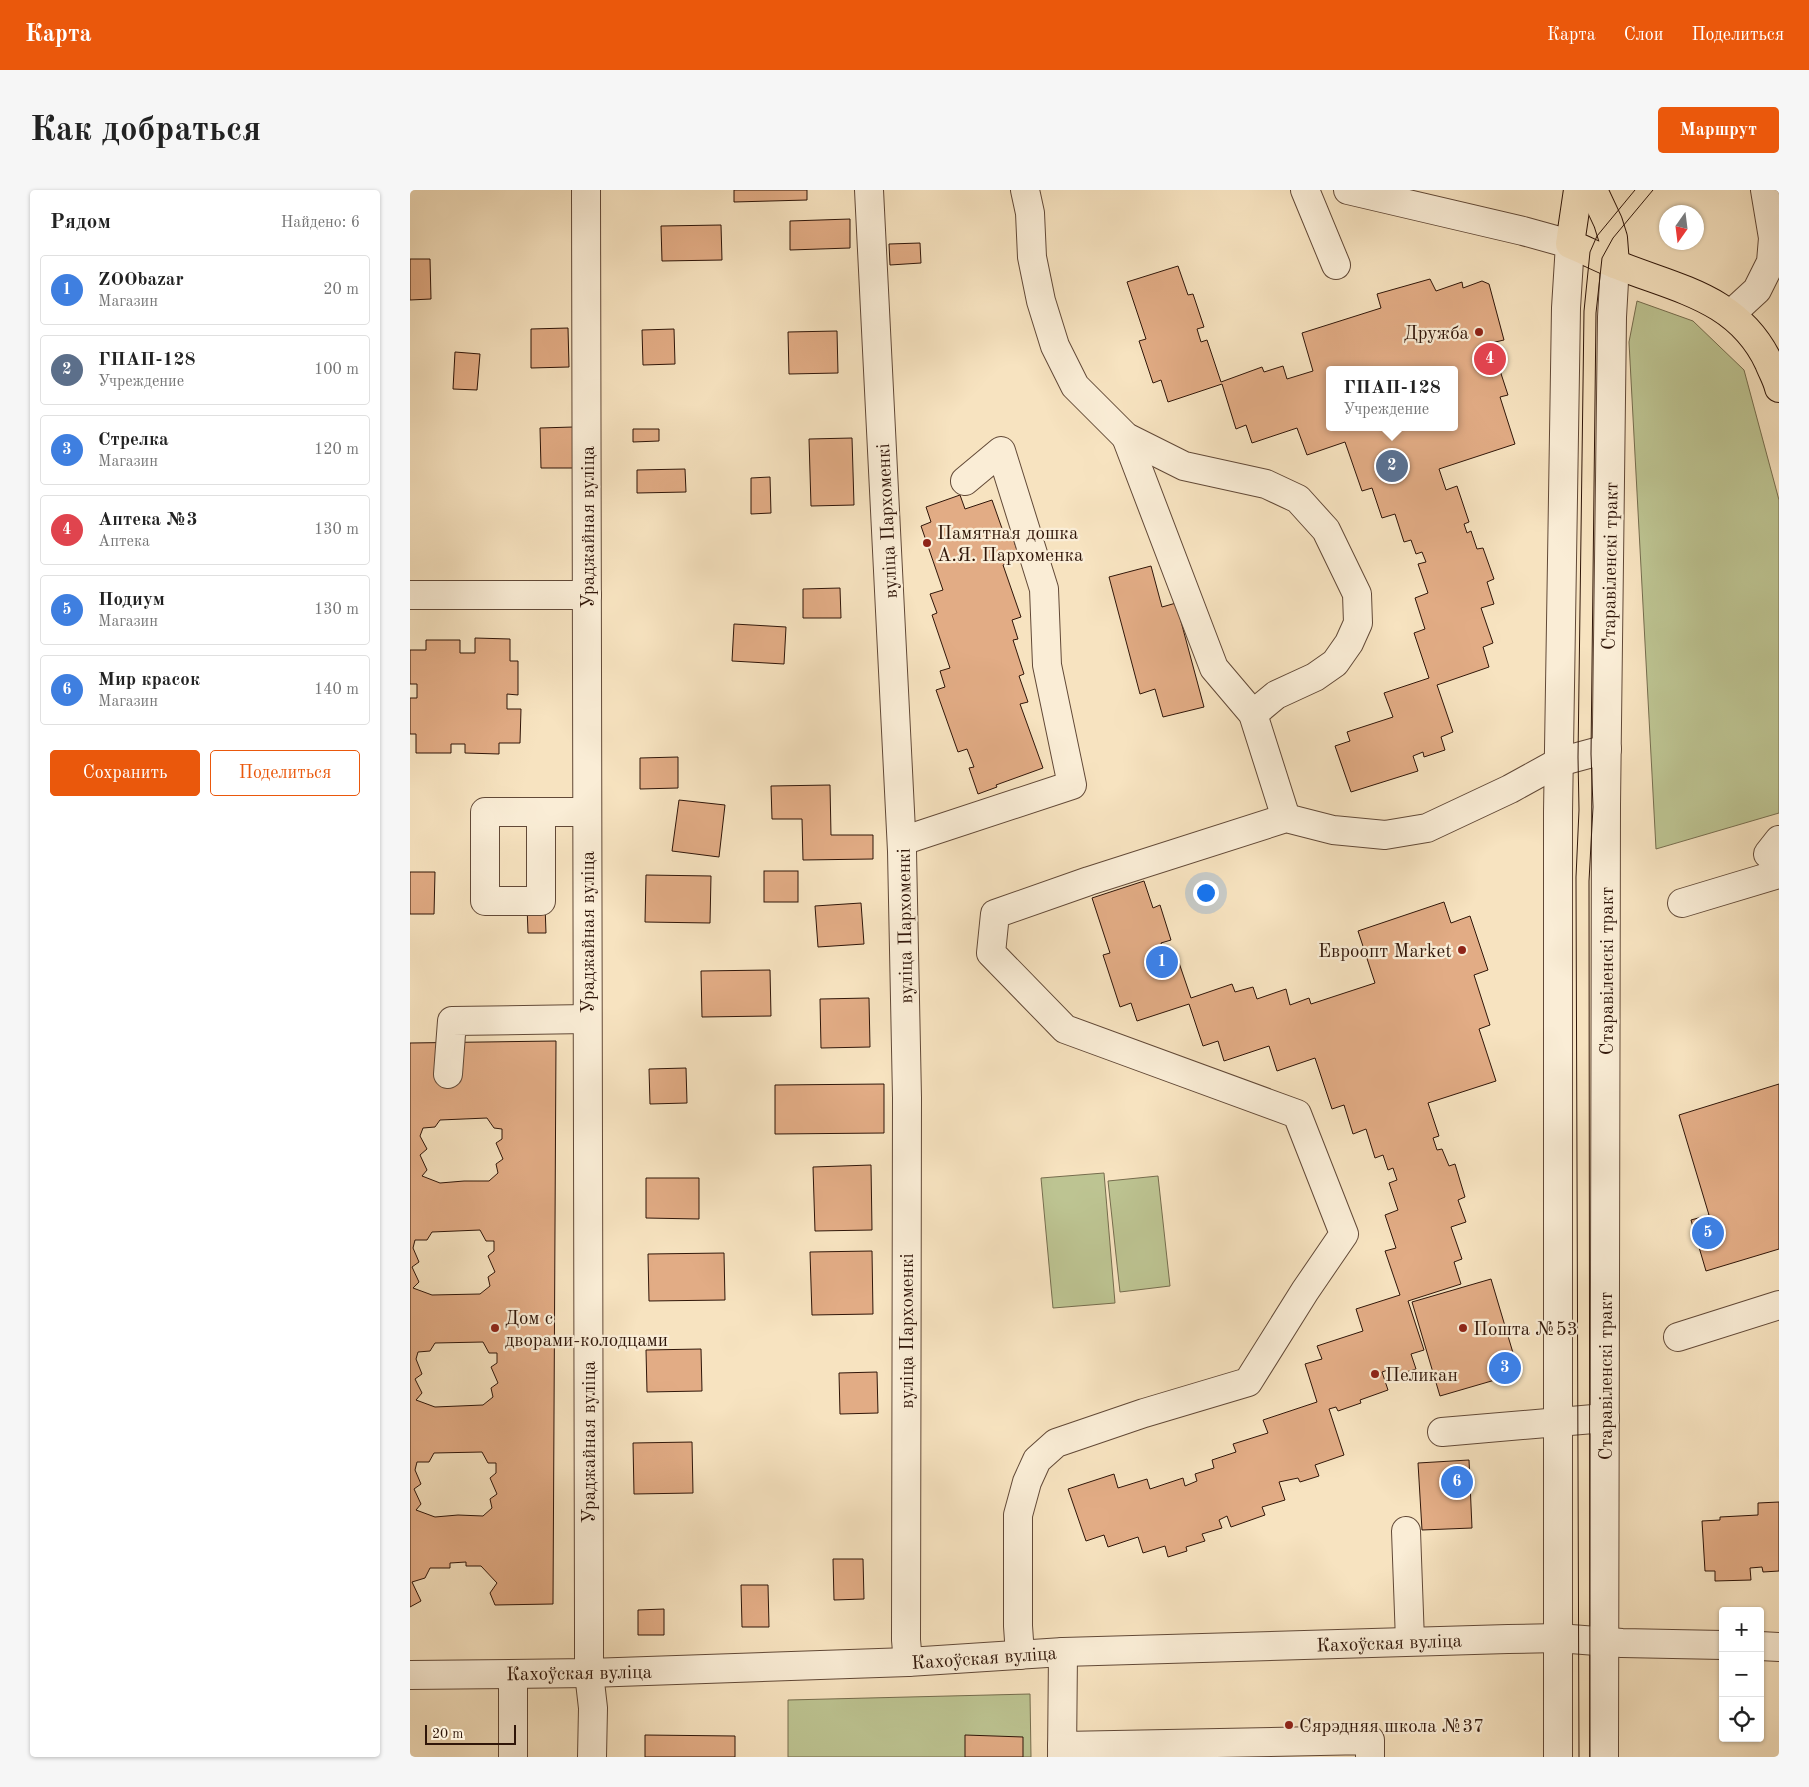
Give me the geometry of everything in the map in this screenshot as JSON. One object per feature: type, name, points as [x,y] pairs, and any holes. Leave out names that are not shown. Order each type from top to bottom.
[{"type":"main road","points":[[1578,190],[1570,244],[1615,264],[1685,289],[1710,300],[1731,314],[1749,332],[1764,353],[1779,388]]},
{"type":"main road","name":"Старавіленскі тракт","points":[[1593,190],[1608,222],[1613,238],[1615,264]]},
{"type":"street","name":"Ураджайная вуліца","points":[[586,190],[589,1673],[593,1708],[592,1757]]},
{"type":"street","name":"вуліца Пархоменкі","points":[[869,190],[902,842],[907,1098],[906,1640],[908,1662]]},
{"type":"street","points":[[1025,190],[1030,213],[1032,257],[1041,301],[1054,346],[1075,386],[1126,437],[1184,466],[1266,484],[1298,499],[1326,530],[1357,594],[1358,623],[1349,643],[1335,663],[1315,677],[1276,694],[1253,714]]},
{"type":"street","points":[[1305,190],[1336,265]]},
{"type":"street","points":[[1348,190],[1523,231],[1570,244],[1566,308],[1559,762],[1558,1757]]},
{"type":"street","points":[[1731,314],[1757,290],[1771,262],[1773,238],[1765,190]]},
{"type":"street","name":"Старавіленскі тракт","points":[[1604,1757],[1607,749],[1612,317],[1615,264]]},
{"type":"street","points":[[1126,437],[1214,668],[1253,714],[1286,818]]},
{"type":"street","points":[[902,842],[1072,785],[1047,664],[1044,589],[1001,451],[965,481]]},
{"type":"street","points":[[410,595],[587,595]]},
{"type":"street","points":[[1020,1655],[1018,1626],[1018,1516],[1026,1482],[1037,1460],[1056,1443],[1144,1413],[1248,1382],[1305,1291],[1344,1234],[1297,1114],[1065,1029],[991,953],[995,914],[1088,881],[1286,818],[1333,830],[1385,835],[1427,828],[1510,789],[1559,762],[1607,749]]},
{"type":"street","points":[[540,812],[587,812]]},
{"type":"street","points":[[1682,903],[1774,857]]},
{"type":"street","points":[[448,1074],[452,1021],[587,1019]]},
{"type":"street","points":[[1678,1337],[1779,1305]]},
{"type":"street","points":[[1442,1432],[1605,1418]]},
{"type":"street","points":[[1406,1531],[1410,1641]]},
{"type":"street","name":"Кахоўская вуліца","points":[[410,1675],[589,1673],[908,1662],[1063,1652],[1410,1641],[1558,1638],[1605,1642],[1719,1645]]},
{"type":"street","points":[[1764,1646],[1779,1647]]},
{"type":"street","points":[[1063,1652],[1062,1752],[1370,1740],[1370,1757]]},
{"type":"street","points":[[513,1674],[513,1757]]},
{"type":"green space","points":[[1637,301],[1693,321],[1744,370],[1779,500],[1779,813],[1656,849],[1629,342]]},
{"type":"green space","points":[[1104,1173],[1115,1303],[1053,1308],[1041,1178]]},
{"type":"green space","points":[[1158,1176],[1170,1286],[1120,1292],[1108,1181]]},
{"type":"green space","points":[[1030,1694],[1031,1757],[788,1757],[788,1700]]},
{"type":"building","points":[[734,190],[807,190],[807,200],[734,202]]},
{"type":"building","points":[[850,219],[850,248],[790,250],[790,221]]},
{"type":"building","points":[[721,225],[722,260],[662,261],[661,226]]},
{"type":"building","points":[[920,243],[921,263],[890,265],[889,244]]},
{"type":"building","points":[[410,259],[430,259],[431,299],[410,300]]},
{"type":"building","points":[[1178,266],[1188,295],[1193,294],[1204,327],[1197,329],[1201,342],[1207,340],[1221,382],[1262,367],[1264,372],[1283,366],[1287,379],[1313,371],[1302,333],[1381,308],[1377,294],[1430,279],[1436,291],[1462,282],[1463,288],[1482,281],[1489,284],[1504,340],[1491,343],[1508,395],[1500,397],[1515,444],[1439,469],[1446,490],[1457,486],[1469,522],[1464,524],[1467,533],[1471,531],[1477,549],[1483,548],[1494,579],[1487,582],[1494,604],[1481,608],[1493,643],[1483,647],[1489,667],[1437,685],[1453,732],[1441,737],[1445,750],[1424,757],[1423,752],[1413,756],[1418,771],[1351,792],[1335,746],[1350,741],[1347,732],[1393,717],[1384,693],[1429,678],[1414,633],[1425,629],[1415,598],[1428,593],[1418,564],[1426,562],[1422,552],[1416,554],[1411,540],[1404,542],[1395,514],[1382,518],[1372,488],[1362,491],[1345,442],[1307,455],[1297,428],[1252,443],[1246,425],[1236,429],[1222,384],[1168,402],[1161,380],[1153,383],[1139,341],[1146,339],[1127,282]]},
{"type":"building","points":[[568,328],[569,367],[531,368],[531,329]]},
{"type":"building","points":[[674,329],[675,364],[643,365],[642,330]]},
{"type":"building","points":[[837,331],[838,373],[789,374],[788,332]]},
{"type":"building","points":[[455,352],[480,354],[477,390],[453,389]]},
{"type":"building","points":[[573,427],[574,468],[541,468],[540,428]]},
{"type":"building","points":[[633,429],[659,429],[659,441],[633,442]]},
{"type":"building","points":[[852,438],[854,505],[811,506],[809,439]]},
{"type":"building","points":[[685,469],[686,492],[637,493],[637,470]]},
{"type":"building","points":[[770,477],[771,513],[751,514],[751,478]]},
{"type":"building","points":[[960,495],[965,509],[992,500],[1005,537],[1012,535],[1020,559],[1003,565],[1021,617],[1012,620],[1018,639],[1013,640],[1024,674],[1019,676],[1028,702],[1020,704],[1043,768],[996,785],[997,787],[978,794],[969,768],[974,767],[967,749],[958,752],[936,690],[945,687],[940,671],[950,668],[932,615],[937,613],[930,594],[943,590],[921,526],[931,522],[926,507]]},
{"type":"building","points":[[1151,566],[1162,607],[1176,603],[1204,707],[1163,717],[1155,689],[1140,694],[1109,577]]},
{"type":"building","points":[[840,588],[841,618],[803,618],[803,589]]},
{"type":"building","points":[[734,624],[786,627],[784,664],[732,661]]},
{"type":"building","points":[[475,638],[510,639],[510,661],[518,661],[518,695],[507,694],[507,709],[521,709],[520,743],[499,743],[499,754],[465,753],[465,744],[451,744],[451,753],[416,753],[416,734],[410,734],[410,698],[417,698],[417,684],[410,684],[410,650],[426,650],[426,640],[460,640],[460,653],[475,653]]},
{"type":"building","points":[[678,757],[678,788],[640,789],[640,758]]},
{"type":"building","points":[[830,785],[831,835],[873,835],[873,859],[803,860],[802,819],[772,819],[771,786]]},
{"type":"building","points":[[679,800],[725,805],[719,857],[672,851]]},
{"type":"building","points":[[764,871],[798,871],[798,902],[764,902]]},
{"type":"building","points":[[410,872],[435,872],[434,914],[410,914]]},
{"type":"building","points":[[646,875],[711,876],[710,923],[645,922]]},
{"type":"building","points":[[1144,881],[1153,908],[1160,905],[1171,940],[1161,943],[1165,955],[1175,951],[1191,998],[1232,984],[1235,992],[1253,987],[1257,999],[1286,989],[1290,1005],[1309,998],[1311,1004],[1375,983],[1358,931],[1444,902],[1451,923],[1470,916],[1488,970],[1474,975],[1490,1025],[1479,1029],[1496,1081],[1428,1103],[1439,1136],[1433,1138],[1437,1150],[1442,1149],[1449,1166],[1455,1164],[1465,1197],[1458,1200],[1466,1222],[1451,1227],[1462,1259],[1454,1262],[1461,1284],[1408,1301],[1424,1350],[1411,1354],[1416,1369],[1396,1375],[1394,1368],[1382,1372],[1388,1390],[1360,1400],[1361,1403],[1338,1411],[1336,1407],[1329,1409],[1344,1455],[1315,1465],[1319,1476],[1300,1482],[1298,1478],[1279,1482],[1285,1500],[1262,1507],[1265,1515],[1231,1527],[1227,1516],[1219,1520],[1222,1528],[1202,1534],[1205,1541],[1186,1547],[1187,1551],[1168,1557],[1165,1546],[1143,1553],[1138,1537],[1108,1547],[1104,1535],[1086,1541],[1068,1489],[1114,1474],[1118,1488],[1147,1479],[1150,1489],[1183,1478],[1185,1486],[1197,1481],[1195,1474],[1214,1468],[1212,1460],[1236,1452],[1233,1444],[1268,1433],[1263,1420],[1317,1402],[1305,1364],[1322,1359],[1317,1346],[1363,1331],[1356,1309],[1400,1295],[1385,1251],[1396,1248],[1385,1215],[1398,1210],[1389,1183],[1397,1180],[1393,1168],[1388,1170],[1383,1155],[1375,1158],[1366,1129],[1353,1134],[1344,1105],[1332,1109],[1315,1058],[1277,1071],[1269,1046],[1224,1061],[1218,1041],[1203,1046],[1189,1004],[1137,1021],[1131,1003],[1120,1007],[1103,955],[1110,953],[1092,898]]},
{"type":"building","points":[[861,903],[864,944],[818,947],[815,906]]},
{"type":"building","points":[[545,905],[546,933],[528,933],[527,906]]},
{"type":"building","points":[[770,970],[771,1016],[702,1017],[701,971]]},
{"type":"building","points":[[869,998],[870,1047],[821,1048],[820,999]]},
{"type":"building","points":[[556,1041],[553,1604],[495,1605],[490,1593],[497,1583],[481,1566],[466,1566],[466,1562],[450,1563],[450,1568],[430,1568],[425,1578],[412,1582],[421,1601],[410,1607],[410,1043]],"holes":[[[487,1118],[494,1128],[502,1129],[502,1139],[496,1143],[503,1159],[496,1164],[498,1173],[489,1181],[440,1183],[422,1176],[427,1170],[420,1155],[427,1149],[420,1136],[423,1128],[435,1127],[440,1120]],[[480,1230],[486,1241],[494,1241],[494,1251],[488,1256],[495,1272],[488,1277],[490,1286],[480,1294],[432,1295],[413,1288],[419,1282],[412,1267],[419,1262],[413,1248],[415,1240],[427,1240],[432,1232]],[[483,1342],[489,1353],[497,1353],[497,1363],[491,1367],[498,1383],[491,1388],[493,1397],[483,1405],[435,1407],[416,1400],[422,1393],[415,1379],[422,1374],[416,1359],[418,1352],[430,1351],[435,1343]],[[482,1452],[488,1463],[496,1463],[496,1473],[490,1478],[497,1494],[490,1499],[492,1508],[483,1516],[458,1515],[435,1517],[416,1510],[421,1504],[414,1489],[421,1484],[415,1470],[417,1462],[429,1462],[434,1453]]]},
{"type":"building","points":[[686,1068],[687,1103],[650,1104],[649,1069]]},
{"type":"building","points":[[884,1084],[884,1133],[775,1134],[775,1085]]},
{"type":"building","points":[[1779,1084],[1779,1249],[1706,1271],[1691,1220],[1709,1215],[1679,1115]]},
{"type":"building","points":[[871,1165],[872,1230],[815,1231],[813,1167]]},
{"type":"building","points":[[646,1178],[699,1178],[699,1219],[646,1218]]},
{"type":"building","points":[[872,1251],[873,1314],[812,1315],[810,1252]]},
{"type":"building","points":[[724,1253],[725,1300],[649,1301],[648,1254]]},
{"type":"building","name":"Пошта №53","points":[[1491,1279],[1519,1373],[1440,1396],[1412,1302]]},
{"type":"building","points":[[701,1349],[702,1391],[647,1392],[646,1350]]},
{"type":"building","points":[[877,1372],[878,1413],[840,1414],[839,1373]]},
{"type":"building","points":[[692,1442],[693,1493],[634,1494],[633,1443]]},
{"type":"building","points":[[1469,1460],[1472,1528],[1422,1530],[1418,1463]]},
{"type":"building","points":[[1779,1502],[1779,1571],[1763,1572],[1762,1567],[1750,1568],[1751,1580],[1715,1581],[1715,1571],[1705,1571],[1702,1521],[1720,1520],[1720,1517],[1758,1515],[1758,1503]]},
{"type":"building","points":[[833,1559],[863,1559],[864,1599],[834,1600]]},
{"type":"building","points":[[741,1585],[768,1585],[769,1627],[742,1627]]},
{"type":"building","points":[[664,1609],[664,1635],[638,1635],[638,1610]]},
{"type":"building","points":[[645,1735],[735,1736],[735,1757],[645,1757]]},
{"type":"building","points":[[965,1735],[1023,1737],[1023,1757],[965,1757]]},
{"type":"tram line","points":[[1579,1757],[1576,877],[1579,810],[1578,757],[1584,311],[1590,252],[1597,236],[1635,190]]},
{"type":"tram line","points":[[1590,1757],[1589,881],[1593,807],[1591,754],[1596,313],[1602,258],[1613,238],[1653,190]]},
{"type":"place","name":"Дружба","points":[[1479,332]]},
{"type":"place","name":"Аптека №3","points":[[1490,359]]},
{"type":"place","name":"ГПАП-128","points":[[1392,466]]},
{"type":"place","name":"Памятная дошка А.Я. Пархоменка","points":[[927,543]]},
{"type":"place","name":"Евроопт Market","points":[[1462,950]]},
{"type":"place","name":"ZOObazar","points":[[1162,962]]},
{"type":"place","name":"Подиум","points":[[1708,1233]]},
{"type":"place","name":"Дом с дворами-колодцами","points":[[495,1328]]},
{"type":"place","name":"Пошта №53","points":[[1463,1328]]},
{"type":"place","name":"Стрелка","points":[[1505,1368]]},
{"type":"place","name":"Пеликан","points":[[1375,1374]]},
{"type":"place","name":"Мир красок","points":[[1457,1482]]},
{"type":"place","name":"Сярэдняя школа №37","points":[[1289,1725]]}]
